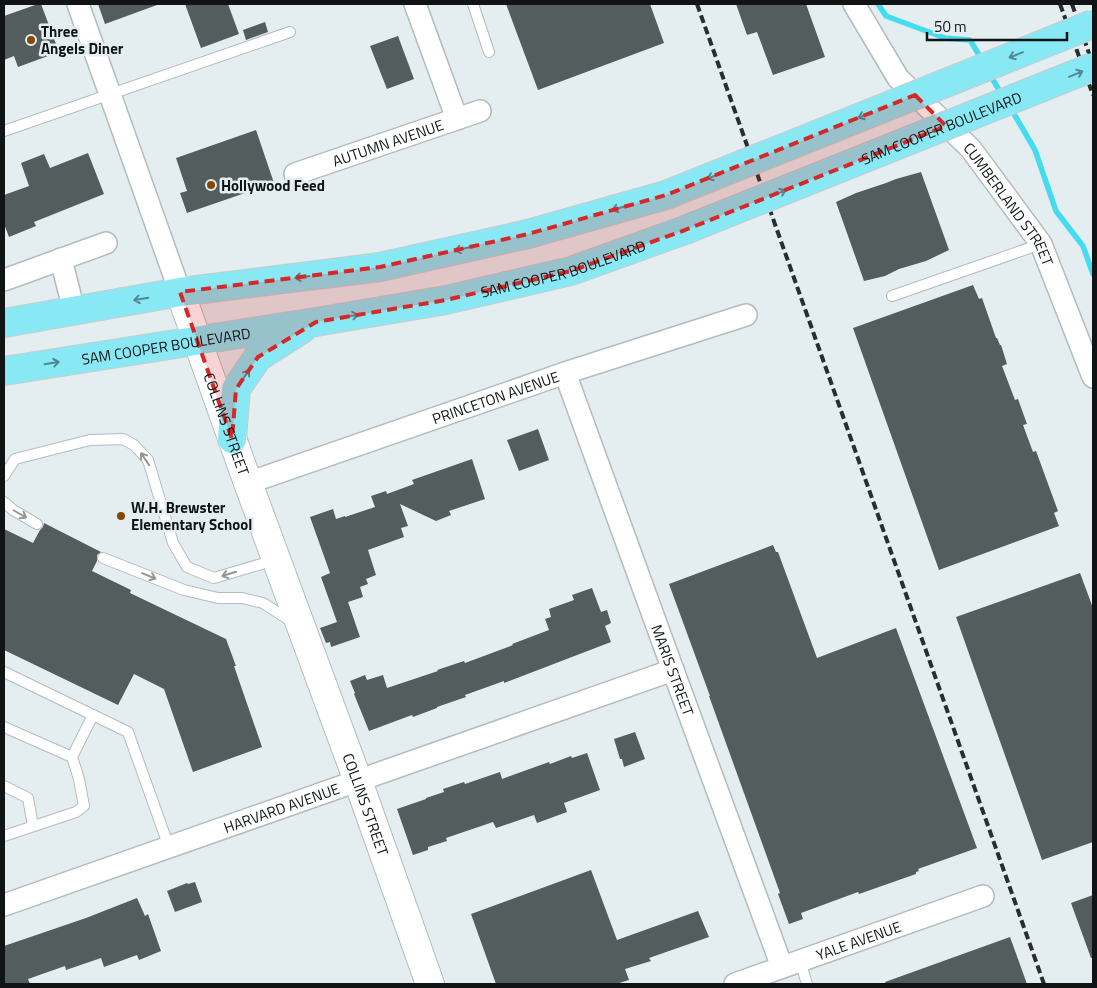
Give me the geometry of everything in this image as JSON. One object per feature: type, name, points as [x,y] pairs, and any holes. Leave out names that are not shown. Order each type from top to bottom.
[{"type":"main road","points":[[4,323],[180,292],[380,267],[528,234],[666,195],[1093,24]]},
{"type":"main road","name":"SAM COOPER BOULEVARD","points":[[4,371],[446,300],[571,271],[685,230],[1093,66]]},
{"type":"main road","points":[[232,439],[236,389],[258,357],[295,332],[316,322]]},
{"type":"street","name":"COLLINS STREET","points":[[78,4],[232,439],[358,781],[430,984]]},
{"type":"street","points":[[415,4],[457,118]]},
{"type":"street","name":"CUMBERLAND STREET","points":[[854,4],[898,78],[971,149],[1041,244],[1093,377]]},
{"type":"street","name":"AUTUMN AVENUE","points":[[295,174],[480,111]]},
{"type":"street","points":[[4,280],[106,243]]},
{"type":"street","points":[[61,259],[74,311]]},
{"type":"street","name":"PRINCETON AVENUE","points":[[248,483],[565,373],[746,315]]},
{"type":"street","name":"MARIS STREET","points":[[565,373],[673,670],[791,964]]},
{"type":"street","name":"HARVARD AVENUE","points":[[4,905],[673,670]]},
{"type":"street","name":"YALE AVENUE","points":[[735,984],[983,896]]},
{"type":"lane","points":[[472,4],[489,52]]},
{"type":"lane","points":[[4,131],[290,32]]},
{"type":"lane","points":[[892,296],[1041,244]]},
{"type":"lane","points":[[4,476],[14,459],[90,440],[122,440],[134,445],[148,460],[173,543],[187,567],[214,578],[276,559]]},
{"type":"lane","points":[[4,502],[13,510],[37,524]]},
{"type":"lane","points":[[104,558],[184,590],[218,598],[242,598],[263,603],[301,627]]},
{"type":"lane","points":[[4,672],[128,732],[169,847]]},
{"type":"lane","points":[[72,757],[93,715]]},
{"type":"lane","points":[[4,727],[72,757],[80,779],[84,806],[76,812],[4,836]]},
{"type":"lane","points":[[4,786],[28,798],[32,826]]},
{"type":"lane","points":[[791,964],[807,984]]},
{"type":"highlighted area","points":[[915,95],[946,126],[685,230],[571,271],[446,300],[316,322],[258,357],[236,389],[232,439],[180,292],[380,267],[528,234],[666,195]]},
{"type":"building","name":"Three Angels Diner","points":[[41,4],[59,52],[18,67],[14,56],[4,60],[4,16]]},
{"type":"building","points":[[98,4],[156,4],[157,5],[105,24]]},
{"type":"building","points":[[185,4],[228,4],[239,34],[201,48]]},
{"type":"building","points":[[506,4],[650,4],[664,43],[538,90]]},
{"type":"building","points":[[736,4],[806,4],[825,57],[773,75],[757,32],[747,35]]},
{"type":"building","points":[[265,22],[268,32],[246,40],[243,30]]},
{"type":"building","points":[[398,36],[414,79],[387,89],[370,46]]},
{"type":"building","points":[[256,130],[274,183],[187,213],[180,193],[187,191],[176,158]]},
{"type":"building","points":[[88,153],[104,194],[34,222],[36,226],[9,237],[4,224],[4,195],[29,186],[21,163],[44,154],[50,168]]},
{"type":"building","points":[[921,172],[949,250],[926,261],[899,269],[885,276],[864,281],[836,202],[856,193]]},
{"type":"building","points":[[973,285],[979,299],[982,298],[996,338],[1001,345],[1007,364],[1002,366],[1015,400],[1018,399],[1027,424],[1023,425],[1033,452],[1036,451],[1058,511],[1054,513],[1059,526],[939,570],[853,328]]},
{"type":"building","points":[[538,429],[549,460],[519,471],[507,440]]},
{"type":"building","points":[[472,459],[485,499],[449,511],[451,515],[436,521],[400,504],[408,526],[401,528],[404,537],[368,550],[376,575],[366,579],[368,584],[360,587],[363,597],[348,602],[360,637],[331,647],[330,642],[326,643],[320,628],[337,622],[321,577],[330,573],[310,517],[333,509],[336,519],[375,507],[371,496],[386,491],[387,494],[414,484],[412,480]]},
{"type":"building","points":[[44,523],[101,552],[97,555],[97,561],[92,571],[131,590],[130,593],[226,639],[262,747],[193,772],[164,689],[134,674],[118,705],[4,650],[4,529],[33,543]]},
{"type":"building","points":[[773,545],[776,552],[778,552],[817,658],[896,628],[977,848],[918,869],[919,871],[916,874],[859,894],[858,892],[801,913],[803,919],[789,924],[778,894],[780,893],[669,584]]},
{"type":"building","points":[[1080,573],[1093,608],[1093,842],[1042,860],[956,617]]},
{"type":"building","points":[[592,588],[601,612],[607,610],[611,623],[605,626],[611,642],[504,683],[504,681],[465,695],[466,697],[413,717],[412,715],[369,731],[350,681],[365,675],[367,680],[383,675],[387,688],[464,661],[465,663],[513,645],[549,630],[545,619],[551,617],[549,609],[574,600],[572,595]]},
{"type":"building","points":[[635,732],[645,759],[624,767],[614,739]]},
{"type":"building","points":[[587,753],[600,790],[564,803],[567,812],[537,823],[534,815],[496,828],[493,822],[446,838],[447,841],[428,847],[428,850],[413,855],[397,809],[444,792],[443,789],[464,782],[465,784],[500,772],[502,779],[549,762],[550,764],[571,756],[572,758]]},
{"type":"building","points":[[591,870],[617,940],[698,911],[709,937],[649,958],[651,961],[625,969],[629,980],[616,984],[496,984],[471,914]]},
{"type":"building","points":[[195,882],[202,902],[175,912],[167,891]]},
{"type":"building","points":[[1093,895],[1093,958],[1091,958],[1071,903]]},
{"type":"building","points":[[137,898],[145,916],[148,914],[161,951],[139,960],[137,955],[104,967],[101,958],[66,970],[65,966],[28,979],[30,984],[4,984],[4,946]]},
{"type":"building","points":[[1010,937],[1027,984],[886,984],[885,982]]},
{"type":"waterway","points":[[878,4],[886,16],[945,38],[970,40],[982,60]]},
{"type":"waterway","points":[[989,73],[1002,95]]},
{"type":"waterway","points":[[1010,107],[1035,150],[1056,211],[1083,246],[1093,274]]},
{"type":"railway","points":[[697,4],[1044,984]]},
{"type":"railway","points":[[1060,4],[1093,95]]},
{"type":"railway","points":[[1072,4],[1093,65]]},
{"type":"place","name":"Three Angels Diner","points":[[31,40]]},
{"type":"place","name":"Hollywood Feed","points":[[211,185]]},
{"type":"place","name":"W.H. Brewster Elementary School","points":[[121,516]]}]
